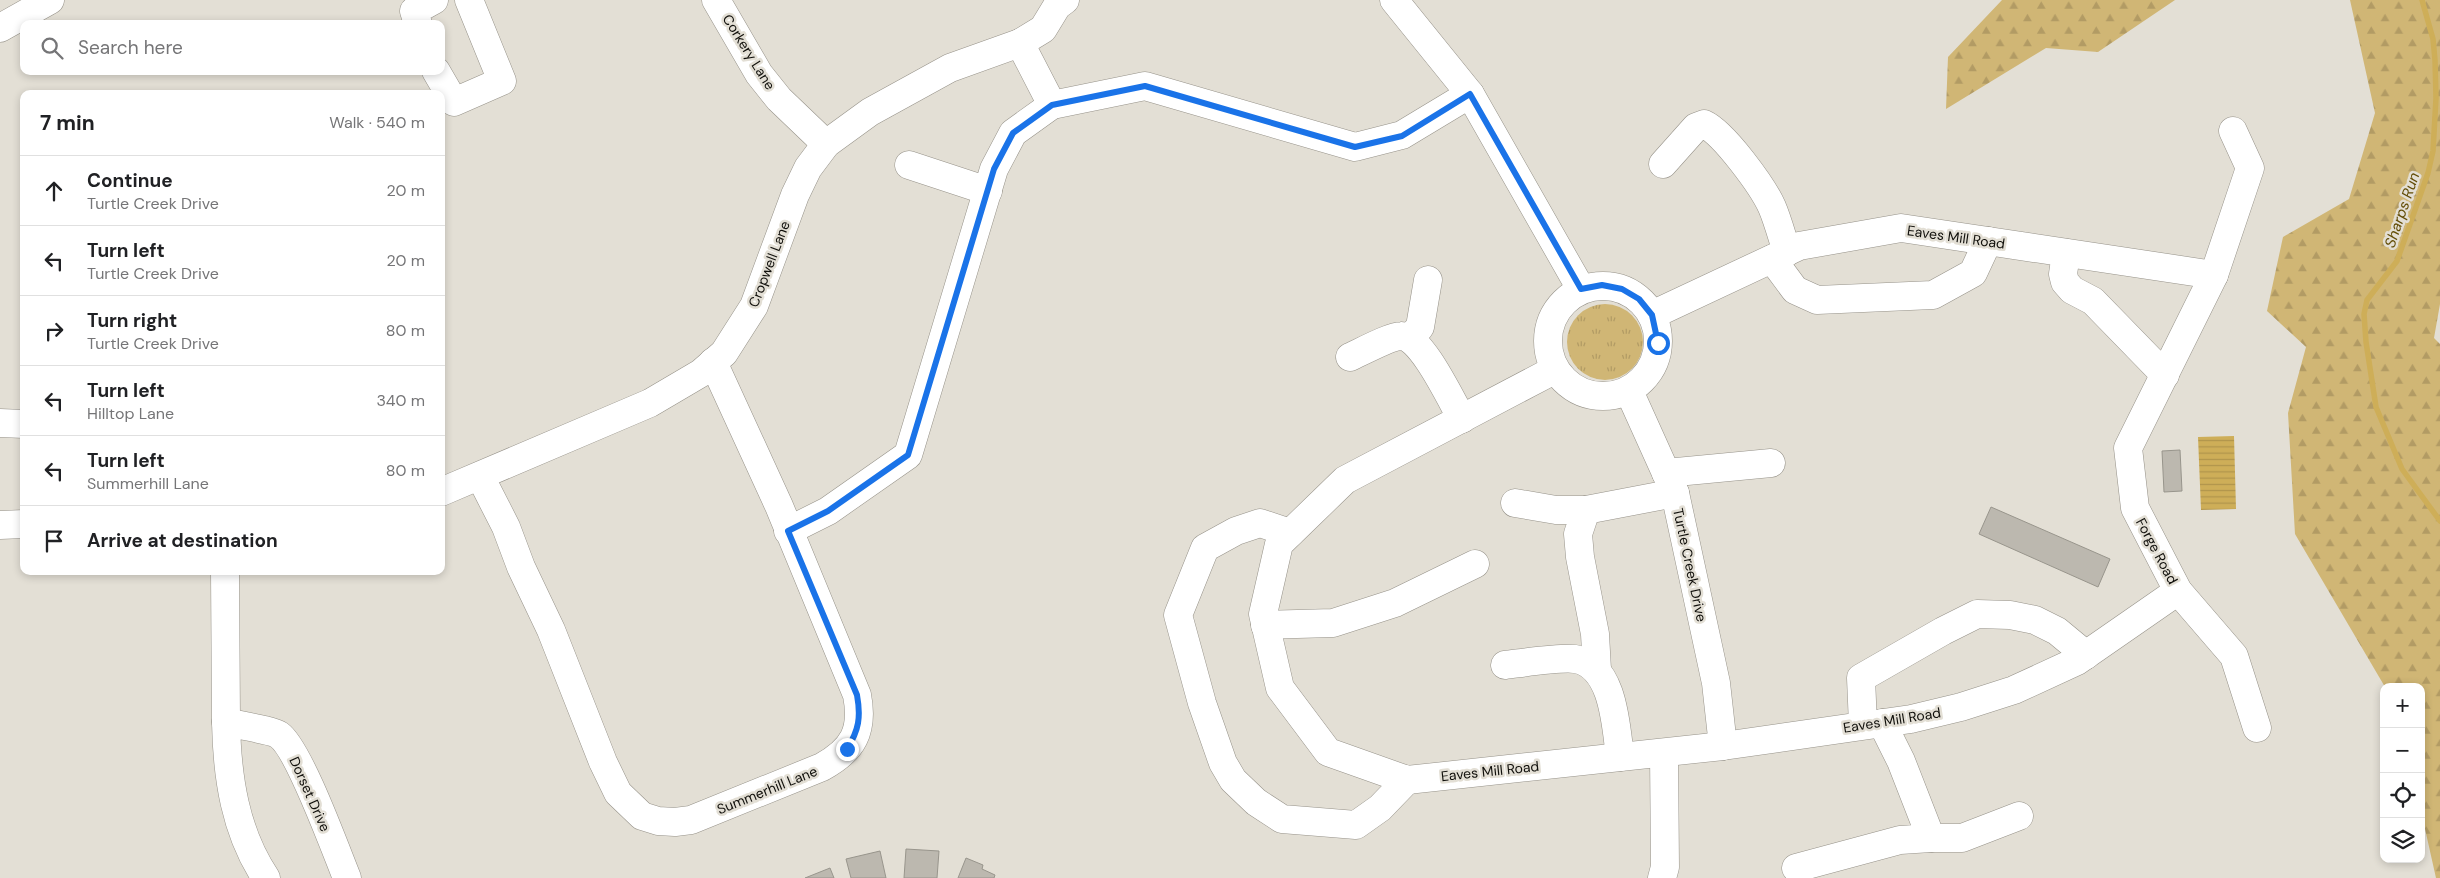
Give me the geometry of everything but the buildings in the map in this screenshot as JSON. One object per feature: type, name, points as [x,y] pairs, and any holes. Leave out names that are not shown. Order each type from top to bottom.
[{"type":"street","points":[[0,28],[50,0]]},
{"type":"street","points":[[417,20],[414,12],[434,0]]},
{"type":"street","points":[[438,75],[454,102],[502,81],[469,0]]},
{"type":"street","name":"Corkery Lane","points":[[716,0],[759,74],[779,98],[826,144]]},
{"type":"street","name":"Cropwell Lane","points":[[445,490],[650,402],[676,389],[724,354],[754,306],[795,194],[808,168],[826,144],[870,112],[950,68],[1020,43],[1043,29],[1057,6],[1065,0]]},
{"type":"street","points":[[1394,0],[1470,94],[1581,289]]},
{"type":"street","points":[[1020,43],[1052,105]]},
{"type":"street","points":[[788,531],[828,511],[908,455],[994,169],[1013,133],[1052,105],[1145,86],[1355,147],[1402,136],[1470,94]]},
{"type":"street","points":[[1663,164],[1696,127],[1704,124],[1711,127],[1740,159],[1762,189],[1772,208],[1779,255],[1795,290],[1817,300],[1934,294],[1973,273],[1988,241]]},
{"type":"street","name":"Forge Road","points":[[2233,131],[2250,168],[2218,263],[2128,448],[2134,508],[2178,591],[2234,656],[2257,728]]},
{"type":"street","points":[[909,165],[988,191]]},
{"type":"street","name":"Eaves Mill Road","points":[[1652,315],[1800,246],[1902,228],[2066,253],[2218,263]]},
{"type":"street","points":[[2066,253],[2063,274],[2065,282],[2072,290],[2093,302],[2165,375]]},
{"type":"street","points":[[1410,338],[1420,327],[1428,280]]},
{"type":"street","points":[[1602,285],[1622,289],[1639,299],[1652,315],[1658,343],[1650,371],[1630,391],[1609,397],[1588,395],[1569,386],[1554,370],[1547,347],[1550,323],[1562,303],[1581,289],[1602,285]]},
{"type":"street","points":[[1350,357],[1401,336],[1410,338],[1422,350],[1462,419]]},
{"type":"street","name":"Summerhill Lane","points":[[480,476],[506,528],[521,567],[551,630],[603,762],[618,792],[642,816],[658,821],[675,822],[691,820],[822,767],[836,759],[847,749],[855,736],[860,722],[857,695],[788,531],[713,362]]},
{"type":"street","name":"Eaves Mill Road","points":[[1554,370],[1345,480],[1279,544],[1262,614],[1280,688],[1328,752],[1407,780],[1723,746],[1911,719],[1961,707],[2014,690],[2086,655],[2178,591]]},
{"type":"street","name":"Turtle Creek Drive","points":[[1630,391],[1670,483],[1716,683],[1723,746]]},
{"type":"street","points":[[0,423],[20,424]]},
{"type":"street","points":[[1515,502],[1556,510],[1586,510],[1670,483],[1771,463]]},
{"type":"street","points":[[1586,510],[1578,534],[1580,557],[1595,634],[1598,670],[1613,703],[1620,757]]},
{"type":"street","points":[[1290,533],[1260,523],[1236,531],[1205,548],[1178,615],[1202,703],[1222,764],[1233,780],[1256,802],[1282,819],[1356,825],[1380,808],[1407,780]]},
{"type":"street","points":[[0,525],[20,524]]},
{"type":"street","points":[[1265,626],[1333,623],[1395,603],[1475,564]]},
{"type":"street","points":[[226,575],[226,722],[227,758],[232,798],[245,836],[266,878]]},
{"type":"street","points":[[1931,838],[1901,761],[1872,724],[1861,678],[1977,614],[2010,615],[2035,620],[2057,631],[2086,655]]},
{"type":"street","points":[[1505,665],[1575,659],[1598,670]]},
{"type":"street","name":"Dorset Drive","points":[[226,722],[278,734],[284,741],[307,782],[347,878]]},
{"type":"street","points":[[1662,878],[1665,867],[1664,753]]},
{"type":"street","points":[[1796,868],[1900,840],[1962,838],[2019,816]]},
{"type":"green space","points":[[2002,0],[2175,0],[2098,52],[2046,48],[1946,109],[1948,57]]},
{"type":"green space","points":[[2350,0],[2440,0],[2440,304],[2434,338],[2440,344],[2440,878],[2436,878],[2425,829],[2425,683],[2383,683],[2295,534],[2288,413],[2306,347],[2267,311],[2283,237],[2349,199],[2375,113]]},
{"type":"green space","points":[[1605,304],[1620,307],[1632,315],[1640,327],[1643,342],[1640,357],[1632,369],[1620,377],[1605,380],[1590,377],[1578,369],[1570,357],[1567,342],[1570,327],[1578,315],[1590,307]]},
{"type":"shaded area","points":[[2234,436],[2236,509],[2201,510],[2198,437]]},
{"type":"waterway","name":"Sharps Run","points":[[2422,0],[2433,39],[2435,60],[2436,98],[2433,151],[2428,173],[2397,261],[2367,300],[2364,314],[2366,342],[2376,407],[2402,469],[2440,521]]},
{"type":"route","points":[[847,749],[855,736],[860,722],[857,695],[788,531],[828,511],[908,455],[994,169],[1013,133],[1052,105],[1145,86],[1355,147],[1402,136],[1470,94],[1581,289],[1602,285],[1622,289],[1639,299],[1652,315],[1658,343]]}]
